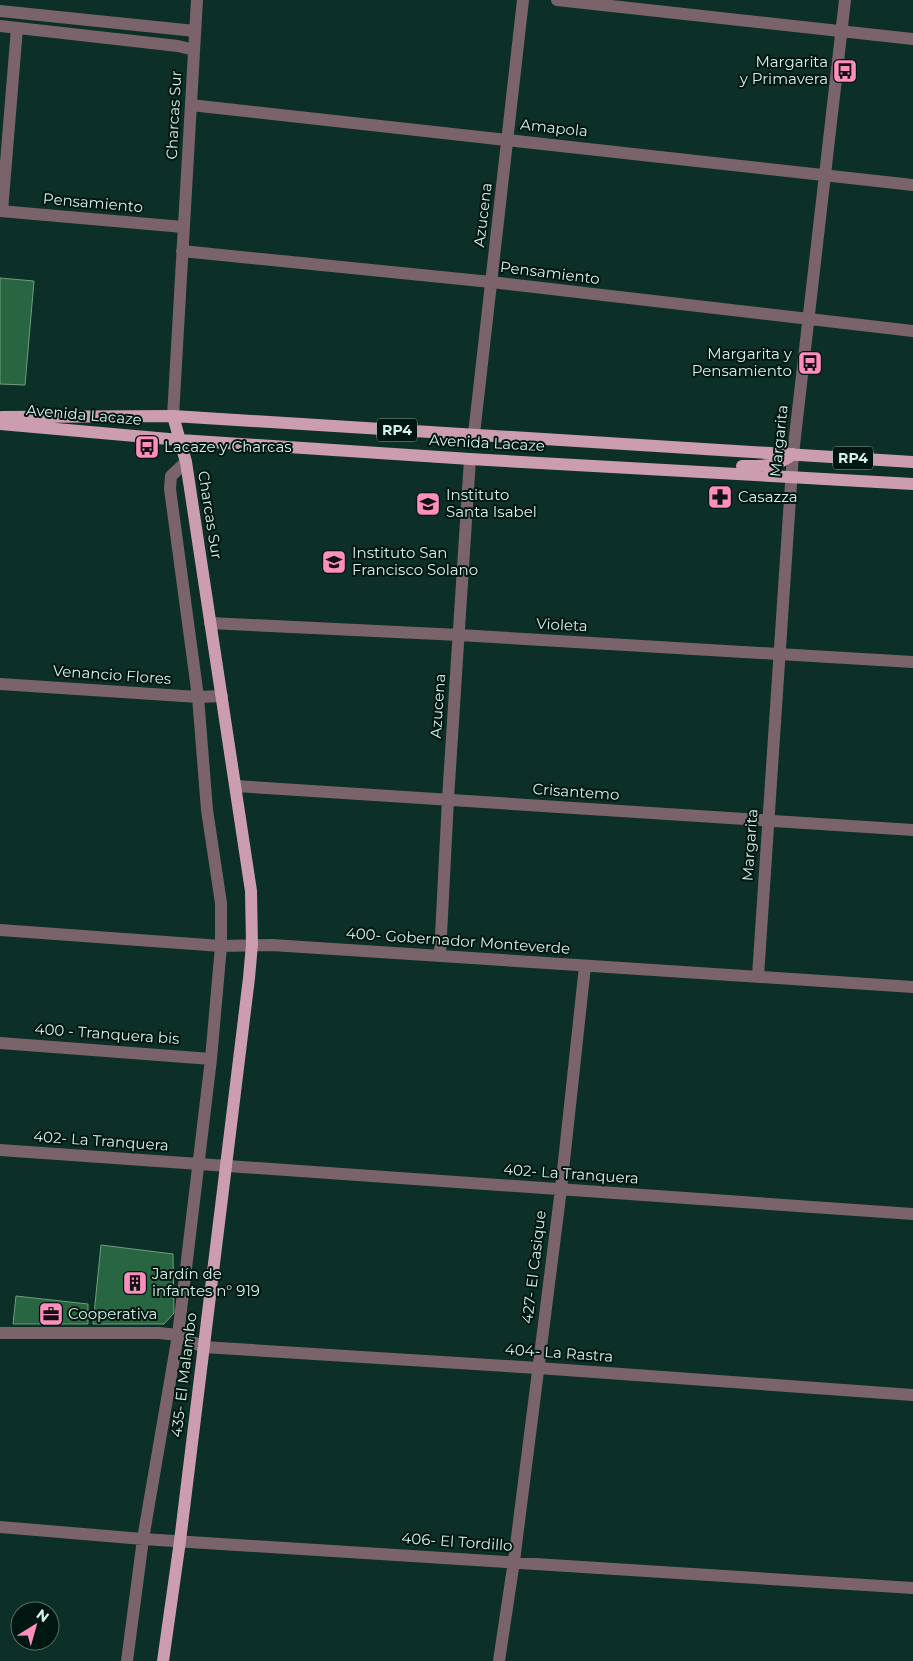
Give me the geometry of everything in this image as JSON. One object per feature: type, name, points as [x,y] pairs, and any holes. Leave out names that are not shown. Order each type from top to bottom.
[{"type":"main road","name":"Avenida Lacaze","points":[[0,417],[173,416],[913,462]]},
{"type":"main road","name":"Charcas Sur","points":[[173,416],[186,462],[236,786],[251,891],[252,944]]},
{"type":"main road","name":"Avenida Lacaze","points":[[0,424],[180,440],[470,459],[913,484]]},
{"type":"main road","points":[[470,459],[532,455],[701,466],[767,466],[785,460],[793,454]]},
{"type":"main road","name":"435- El Malambo","points":[[163,1661],[180,1541],[252,944]]},
{"type":"street","name":"Charcas Sur","points":[[173,416],[197,0]]},
{"type":"street","name":"Azucena","points":[[474,434],[523,0]]},
{"type":"street","points":[[557,0],[913,39]]},
{"type":"street","name":"Margarita","points":[[758,976],[793,454],[843,31],[845,0]]},
{"type":"street","points":[[0,11],[195,31]]},
{"type":"street","points":[[0,26],[178,46],[194,50]]},
{"type":"street","points":[[1,211],[17,28]]},
{"type":"street","name":"Amapola","points":[[191,105],[913,185]]},
{"type":"street","name":"Pensamiento","points":[[1,211],[183,227]]},
{"type":"street","name":"Pensamiento","points":[[182,251],[491,282],[913,331]]},
{"type":"street","name":"Azucena","points":[[440,955],[470,459]]},
{"type":"street","points":[[127,1661],[143,1538],[178,1336],[211,1059],[221,946],[222,903],[208,810],[198,697],[170,490],[171,476],[186,462]]},
{"type":"street","name":"Violeta","points":[[210,623],[459,635],[913,662]]},
{"type":"street","name":"Venancio Flores","points":[[0,684],[198,697],[222,696]]},
{"type":"street","name":"Crisantemo","points":[[236,786],[913,830]]},
{"type":"street","name":"400- Gobernador Monteverde","points":[[0,930],[221,946],[252,944],[440,955],[913,987]]},
{"type":"street","name":"427- El Casique","points":[[499,1661],[514,1561],[561,1189],[585,966]]},
{"type":"street","name":"400 - Tranquera bis","points":[[0,1042],[211,1059]]},
{"type":"street","name":"402- La Tranquera","points":[[0,1150],[913,1214]]},
{"type":"street","name":"404- La Rastra","points":[[0,1333],[159,1333],[178,1336],[204,1347],[538,1368],[913,1395]]},
{"type":"street","name":"406- El Tordillo","points":[[0,1527],[180,1541],[913,1588]]},
{"type":"building","points":[[0,278],[34,281],[25,385],[0,384]]},
{"type":"building","name":"Jardín de infantes n° 919","points":[[101,1245],[173,1254],[174,1313],[164,1324],[93,1324]]},
{"type":"building","name":"Cooperativa","points":[[16,1296],[88,1304],[88,1324],[13,1324]]},
{"type":"place","name":"Margarita y Primavera","points":[[845,71]]},
{"type":"place","name":"Margarita y Pensamiento","points":[[810,363]]},
{"type":"place","name":"Lacaze y Charcas","points":[[147,447]]},
{"type":"place","name":"Casazza","points":[[720,497]]},
{"type":"place","name":"Instituto Santa Isabel","points":[[428,504]]},
{"type":"place","name":"Instituto San Francisco Solano","points":[[334,562]]},
{"type":"place","name":"Jardín de infantes n° 919","points":[[135,1283]]},
{"type":"place","name":"Cooperativa","points":[[51,1314]]}]
